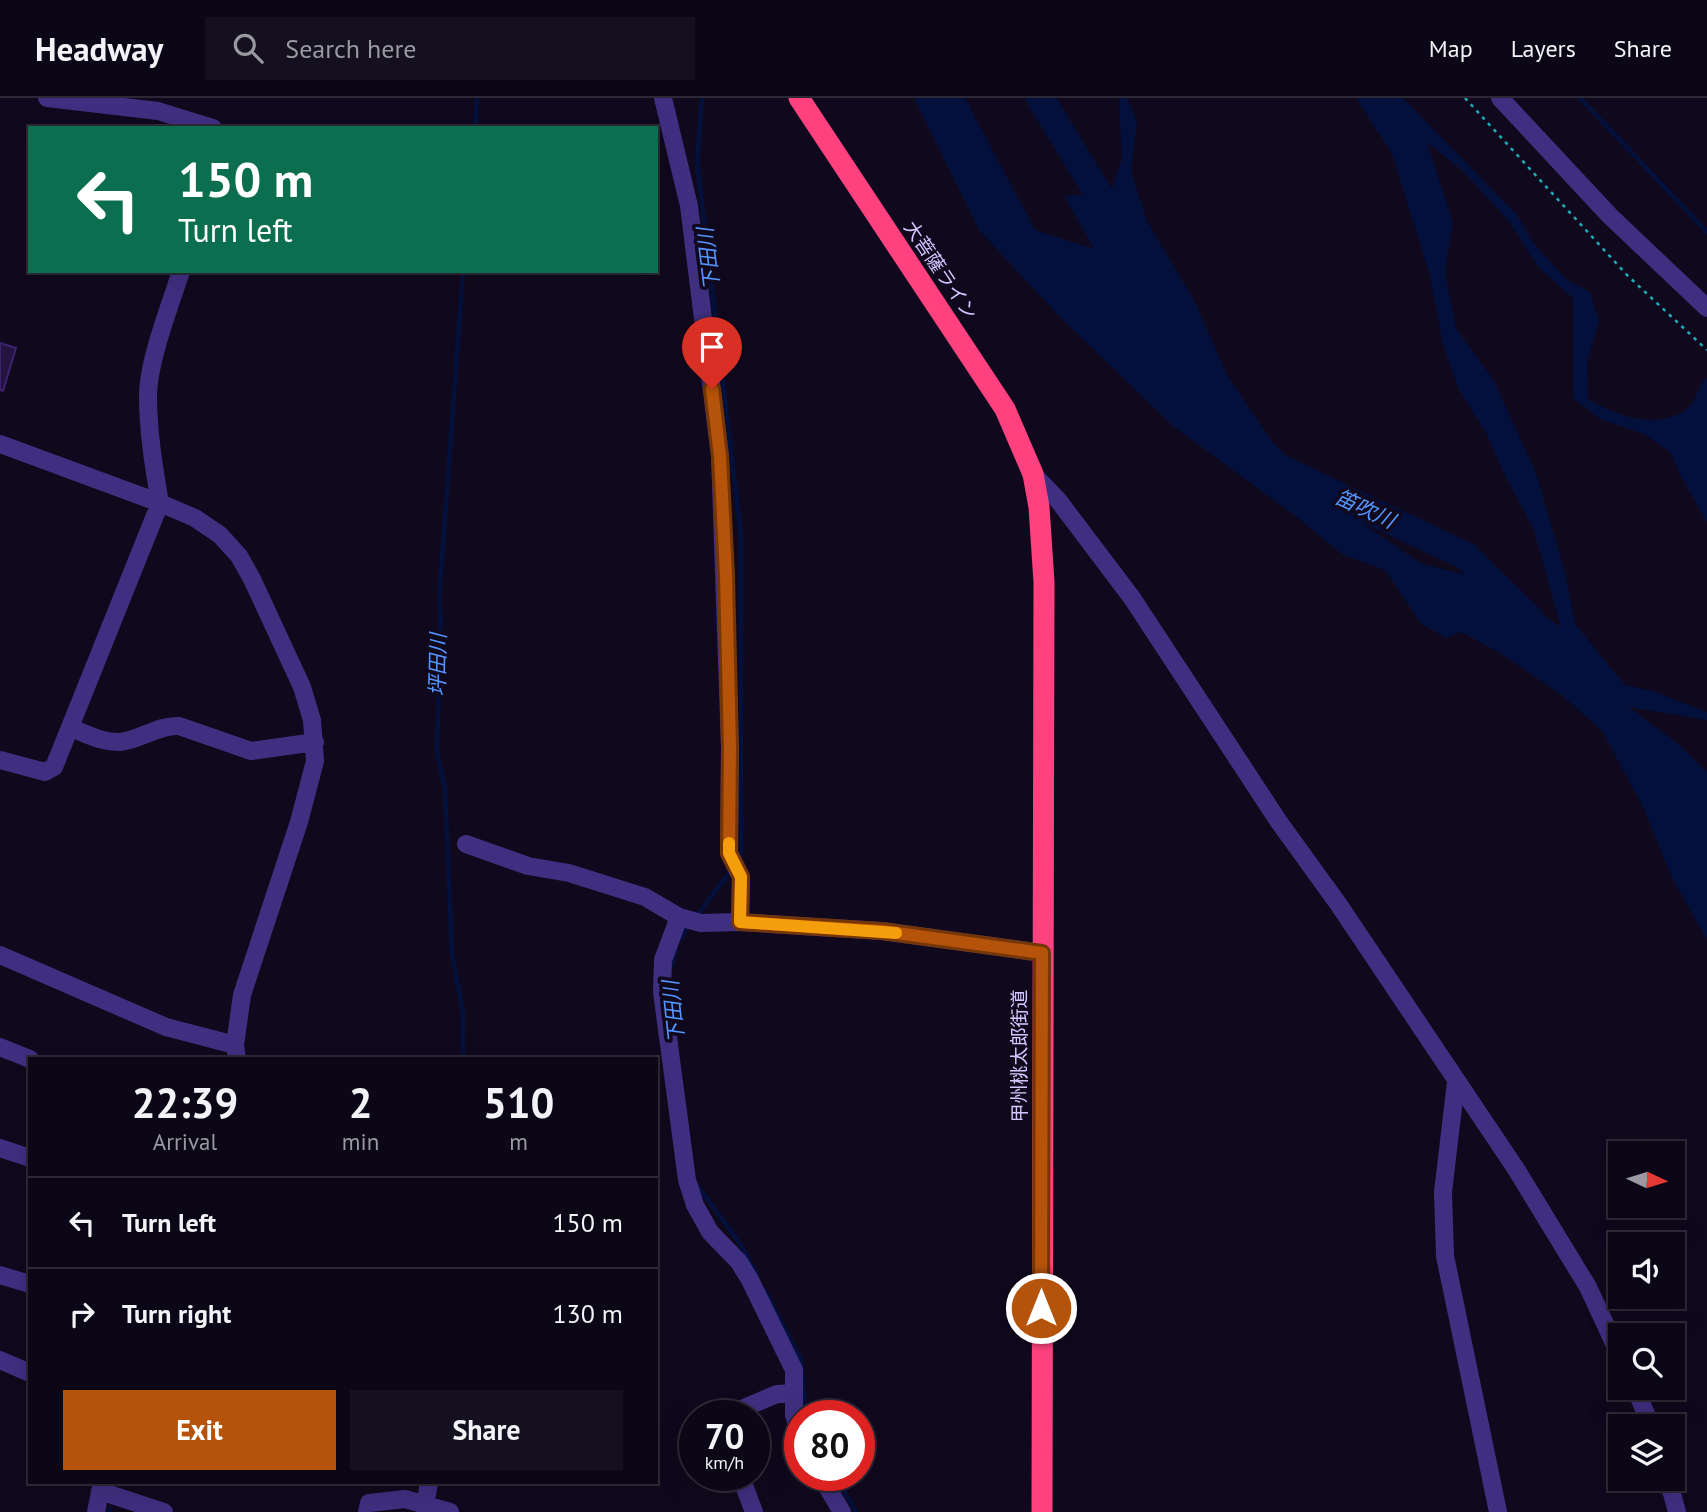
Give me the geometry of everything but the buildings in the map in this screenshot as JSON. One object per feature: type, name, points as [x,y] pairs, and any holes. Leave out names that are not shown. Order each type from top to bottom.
[{"type":"highway","name":"大菩薩ライン","points":[[799,98],[1005,408],[1032,474]]},
{"type":"highway","name":"甲州桃太郎街道","points":[[1032,474],[1042,528],[1044,582],[1042,1512]]},
{"type":"street","points":[[47,98],[158,111],[207,126]]},
{"type":"street","points":[[663,98],[688,206],[720,456],[729,721],[729,853],[741,877],[740,922]]},
{"type":"street","points":[[1500,98],[1610,216],[1707,308]]},
{"type":"street","points":[[0,760],[46,772],[54,767],[160,503],[153,462],[148,394],[155,359],[180,273]]},
{"type":"street","points":[[0,444],[160,503],[195,518],[220,535],[239,556],[252,579],[302,687],[315,741],[315,761],[299,822],[242,995],[236,1052],[166,1027],[0,955]]},
{"type":"street","points":[[1032,474],[1058,500],[1132,598],[1279,822],[1339,905],[1559,1238],[1588,1287],[1608,1330]]},
{"type":"street","points":[[71,728],[107,741],[122,742],[168,726],[179,726],[251,751],[315,741]]},
{"type":"street","points":[[466,844],[528,866],[569,873],[645,897],[688,920],[882,931],[1042,953]]},
{"type":"street","points":[[688,920],[663,960],[662,992],[687,1180],[695,1205],[710,1232],[739,1262],[750,1280],[794,1370],[794,1400]]},
{"type":"street","points":[[1,1053],[28,1059]]},
{"type":"street","points":[[1456,1082],[1443,1192],[1445,1256],[1498,1512]]},
{"type":"street","points":[[0,1148],[28,1157]]},
{"type":"street","points":[[0,1275],[28,1283]]},
{"type":"street","points":[[0,1360],[28,1372]]},
{"type":"street","points":[[763,1400],[777,1394],[794,1393]]},
{"type":"street","points":[[425,1507],[429,1484]]},
{"type":"street","points":[[96,1512],[101,1487],[164,1512]]},
{"type":"street","points":[[746,1491],[754,1512]]},
{"type":"street","points":[[830,1491],[842,1512]]},
{"type":"street","points":[[1671,1491],[1677,1512]]},
{"type":"street","points":[[367,1512],[369,1503],[405,1499],[425,1507],[450,1512]]},
{"type":"path","points":[[1465,98],[1627,275],[1707,350]]},
{"type":"shaded area","points":[[914,98],[965,98],[1035,230],[1094,249],[1064,196],[1111,192],[1122,159],[1119,98],[1127,98],[1137,121],[1131,172],[1147,221],[1195,302],[1227,375],[1273,443],[1351,516],[1421,563],[1465,575],[1525,603],[1561,627],[1533,528],[1486,433],[1459,390],[1443,345],[1430,276],[1392,154],[1356,98],[1403,98],[1518,216],[1533,243],[1567,280],[1590,292],[1599,321],[1587,363],[1588,399],[1637,419],[1662,419],[1687,409],[1707,378],[1707,523],[1671,453],[1646,435],[1600,419],[1573,398],[1573,298],[1539,268],[1508,220],[1464,172],[1427,142],[1453,223],[1445,272],[1456,328],[1494,381],[1536,473],[1566,576],[1575,624],[1625,685],[1653,691],[1707,712],[1707,720],[1629,707],[1681,746],[1707,772],[1707,940],[1671,876],[1644,809],[1602,731],[1563,696],[1500,653],[1461,632],[1447,638],[1421,624],[1385,570],[1343,555],[1297,517],[1173,426],[1060,317],[979,230]]},
{"type":"waterway","name":"坪田川","points":[[475,126],[477,98]]},
{"type":"waterway","name":"下田川","points":[[702,98],[697,161],[741,535],[741,857],[738,862]]},
{"type":"waterway","name":"笛吹川","points":[[1040,98],[1117,224]]},
{"type":"waterway","points":[[1580,98],[1707,232]]},
{"type":"waterway","name":"坪田川","points":[[463,273],[439,600],[441,616],[437,752],[445,789],[452,954],[463,1012],[463,1057]]},
{"type":"waterway","name":"笛吹川","points":[[1286,471],[1466,556],[1530,619]]},
{"type":"waterway","name":"下田川","points":[[695,918],[732,869]]},
{"type":"waterway","name":"下田川","points":[[679,940],[690,925]]},
{"type":"waterway","name":"下田川","points":[[670,971],[676,949]]},
{"type":"waterway","name":"下田川","points":[[696,1184],[741,1245],[757,1275]]},
{"type":"waterway","name":"下田川","points":[[764,1289],[801,1360],[805,1400]]},
{"type":"waterway","name":"下田川","points":[[844,1491],[856,1512]]},
{"type":"slow traffic","points":[[729,843],[729,853],[741,877],[740,922],[896,933]]},
{"type":"route","points":[[712,389],[720,456],[726,575],[730,748],[729,853],[741,877],[740,922],[882,931],[1042,953],[1041,1308]]}]
